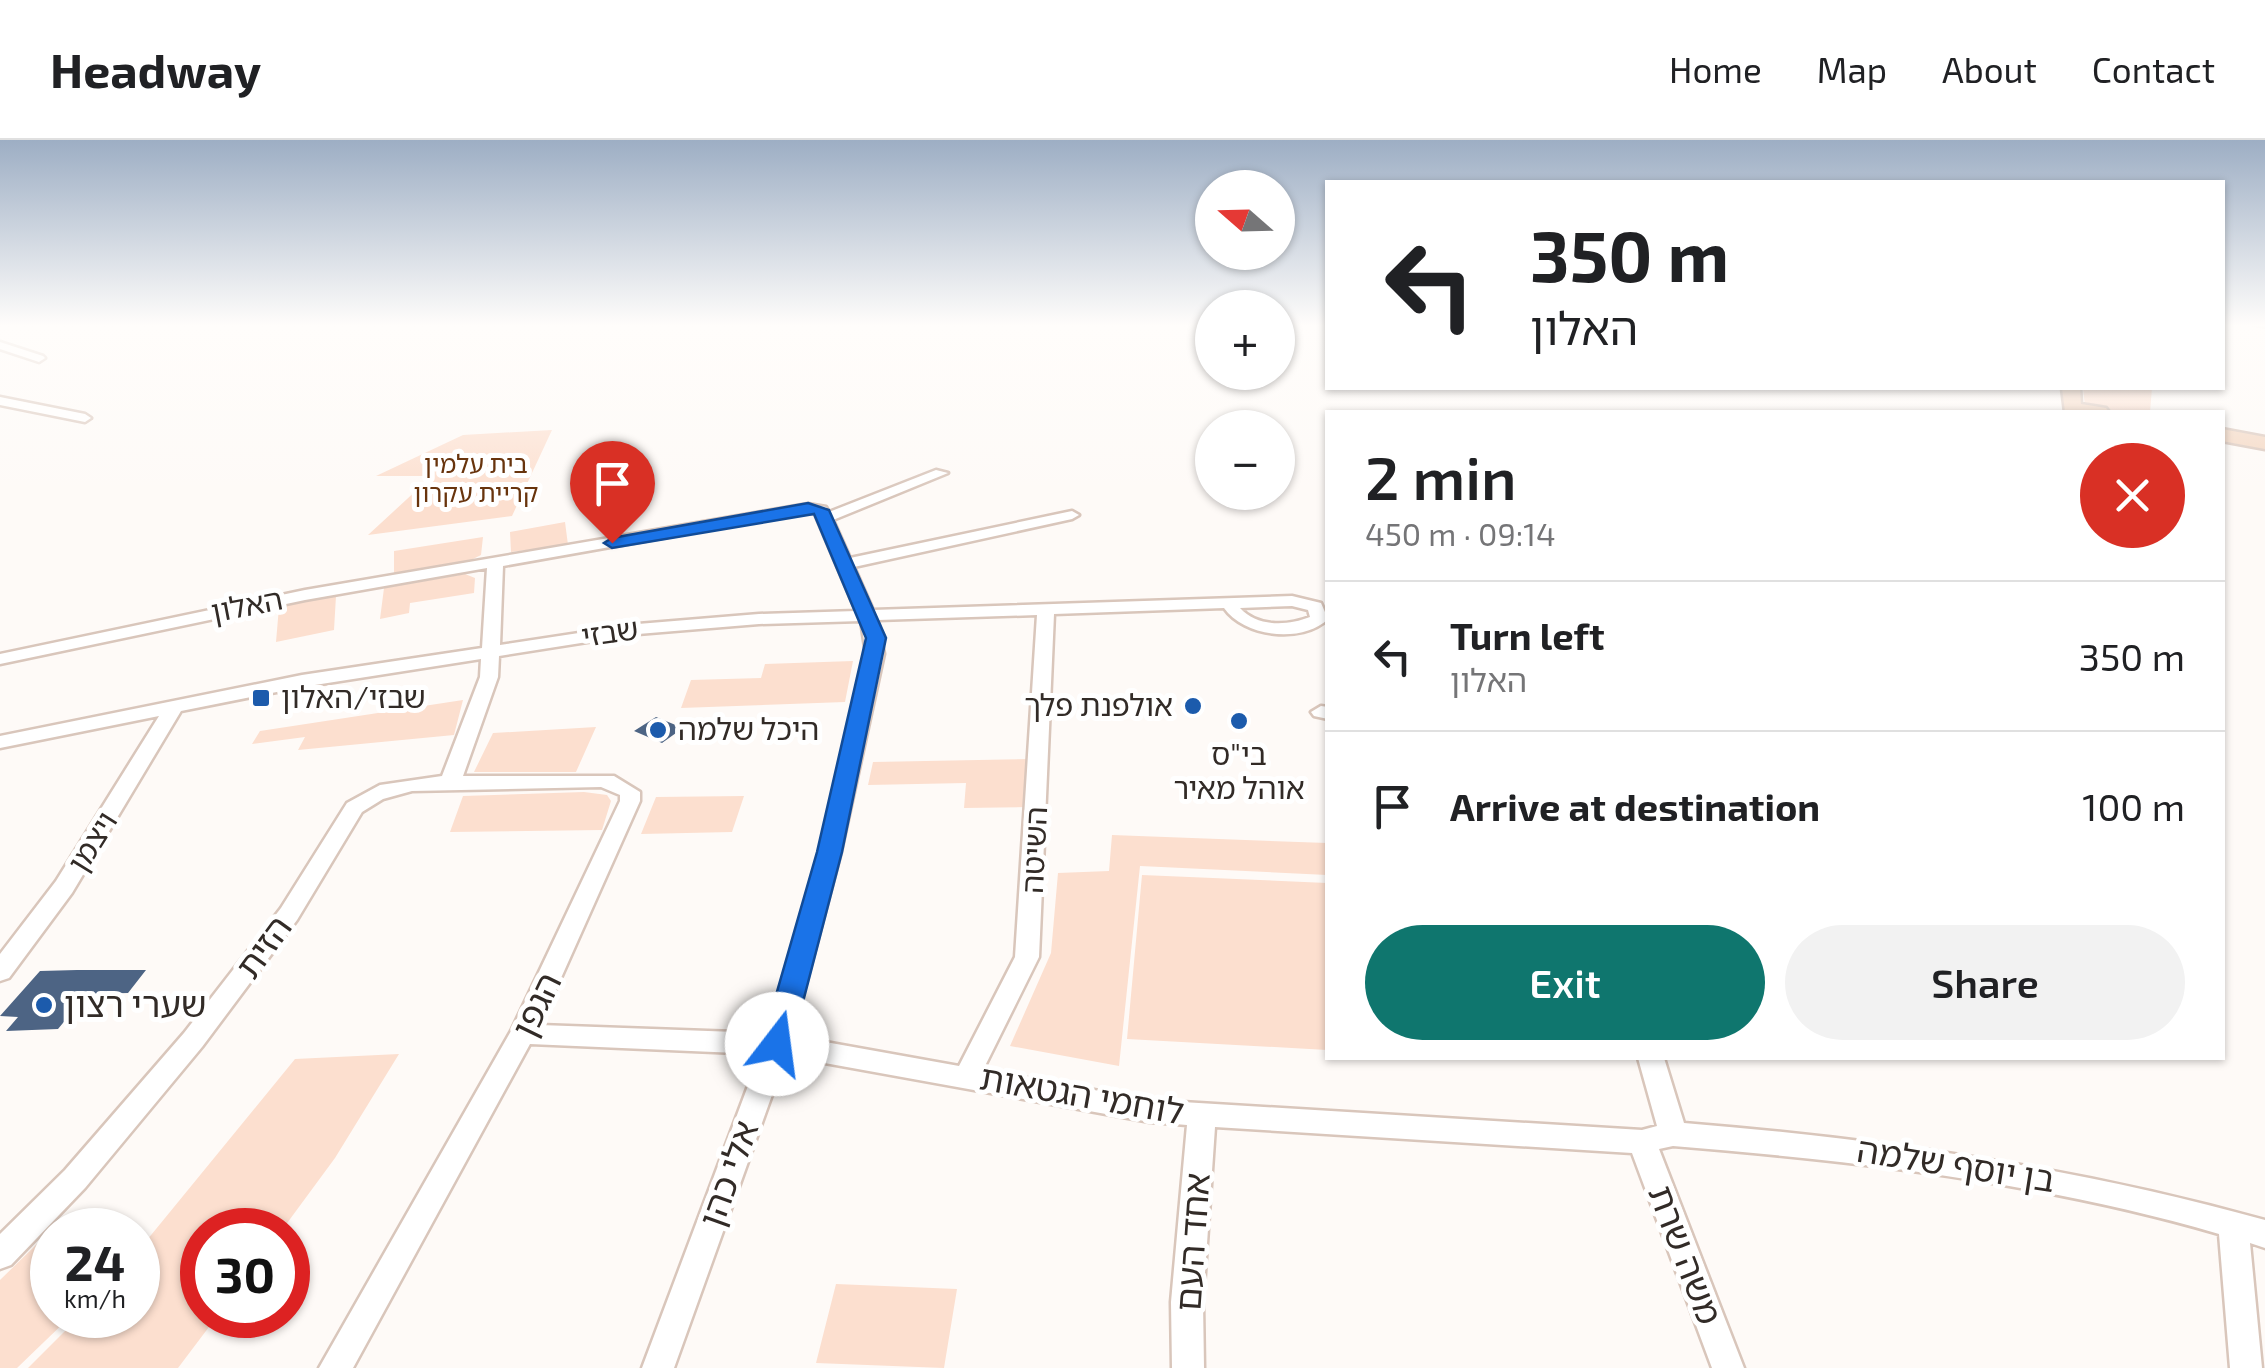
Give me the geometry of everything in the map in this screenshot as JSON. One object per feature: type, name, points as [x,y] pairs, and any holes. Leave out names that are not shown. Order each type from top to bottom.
[{"type":"street","points":[[0,401],[85,418]]},
{"type":"street","points":[[2069,402],[2094,410]]},
{"type":"street","points":[[2225,435],[2265,442]]},
{"type":"street","points":[[826,518],[941,473]]},
{"type":"street","name":"האלון","points":[[0,659],[305,594],[808,508],[821,510],[826,518]]},
{"type":"street","points":[[846,564],[1072,516]]},
{"type":"street","name":"אלי כהן","points":[[658,1368],[777,1044],[830,852],[875,654],[876,638],[826,518]]},
{"type":"street","points":[[450,782],[489,677],[496,564]]},
{"type":"street","name":"שבזי","points":[[0,742],[175,705],[638,629],[864,615],[1229,604]]},
{"type":"street","name":"השיטה","points":[[967,1076],[1028,957],[1046,610]]},
{"type":"street","name":"ויצמן","points":[[0,972],[64,887],[175,705]]},
{"type":"street","name":"הגפן","points":[[335,1368],[523,1034],[626,818],[630,792],[614,782],[601,780],[450,782]]},
{"type":"street","name":"הזית","points":[[0,1254],[75,1179],[194,1040],[289,914],[354,808],[366,798],[392,788],[450,782]]},
{"type":"street","name":"לוחמי הגטאות","points":[[523,1034],[777,1044],[1150,1112],[1642,1142]]},
{"type":"street","points":[[1652,1060],[1674,1134]]},
{"type":"street","name":"אחד העם","points":[[1188,1368],[1188,1302],[1202,1115]]},
{"type":"street","name":"בן יוסף שלמה","points":[[1642,1142],[1674,1134],[1949,1162],[2084,1185],[2265,1234]]},
{"type":"street","name":"משה שרת","points":[[1642,1142],[1728,1368]]},
{"type":"street","points":[[2233,1224],[2246,1368]]},
{"type":"green space","points":[[2083,390],[2152,390],[2150,410],[2085,407]]},
{"type":"green space","name":"בית עלמין קריית עקרון","points":[[552,430],[512,516],[368,535],[432,476],[376,476],[463,435]]},
{"type":"green space","points":[[565,522],[568,545],[511,552],[510,532]]},
{"type":"green space","points":[[483,537],[481,555],[471,560],[394,573],[394,551]]},
{"type":"green space","points":[[465,574],[475,578],[474,593],[410,603],[409,613],[380,619],[384,588]]},
{"type":"green space","points":[[336,596],[334,630],[276,642],[279,607]]},
{"type":"green space","points":[[853,661],[845,702],[681,708],[691,680],[761,678],[765,664]]},
{"type":"green space","points":[[463,700],[454,735],[298,750],[305,737],[252,744],[260,731]]},
{"type":"green space","points":[[596,727],[576,772],[474,772],[493,733]]},
{"type":"green space","points":[[1030,759],[1027,807],[964,808],[966,783],[868,785],[873,762]]},
{"type":"green space","points":[[584,792],[607,795],[611,801],[602,830],[450,832],[463,796]]},
{"type":"green space","points":[[744,796],[732,832],[641,834],[656,797]]},
{"type":"green space","points":[[1112,835],[1325,843],[1325,875],[1140,866],[1119,1066],[1010,1046],[1051,953],[1058,873],[1109,871]]},
{"type":"green space","points":[[1142,875],[1325,883],[1325,1050],[1127,1039]]},
{"type":"green space","points":[[399,1054],[335,1158],[298,1208],[180,1208],[180,1338],[201,1338],[178,1368],[28,1368],[58,1338],[160,1338],[160,1224],[295,1059]]},
{"type":"green space","points":[[30,1251],[30,1338],[48,1338],[17,1368],[0,1368],[0,1280]]},
{"type":"green space","points":[[836,1284],[957,1289],[944,1368],[816,1363]]},
{"type":"building","name":"היכל שלמה","points":[[656,717],[683,728],[662,743],[634,731]]},
{"type":"building","name":"שערי רצון","points":[[146,970],[128,993],[87,994],[58,1029],[6,1031],[18,1017],[0,1016],[40,971]]},
{"type":"place","name":"שבזי/האלון","points":[[261,698]]},
{"type":"place","name":"אולפנת פלך","points":[[1193,706]]},
{"type":"place","name":"בי\"ס אוהל מאיר","points":[[1239,721]]},
{"type":"place","name":"היכל שלמה","points":[[658,730]]},
{"type":"place","name":"שערי רצון","points":[[44,1005]]},
{"type":"route","points":[[612,543],[816,508],[826,518],[876,638],[830,852],[777,1044]]}]
